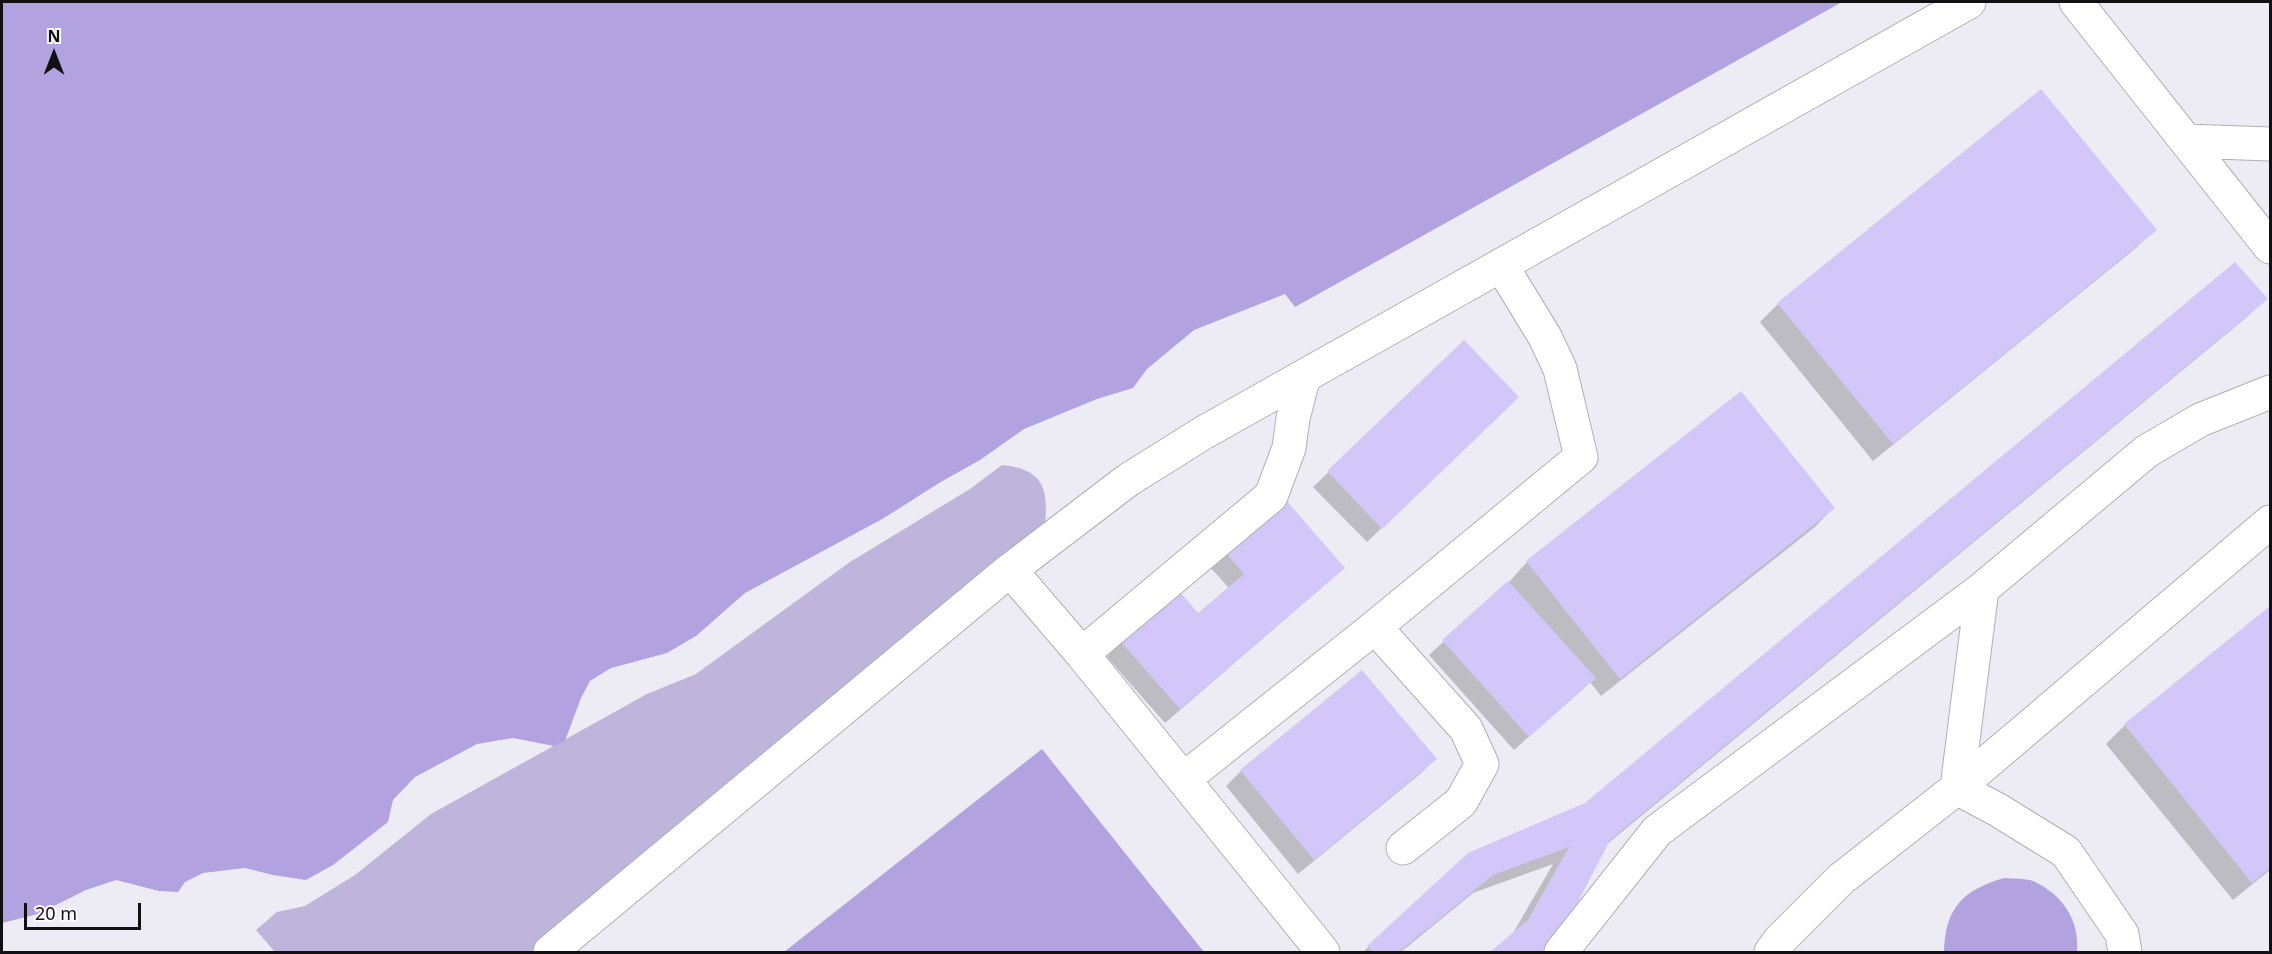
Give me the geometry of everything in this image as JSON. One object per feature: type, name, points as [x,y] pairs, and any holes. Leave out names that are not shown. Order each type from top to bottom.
[{"type":"lane","points":[[550,952],[1010,570],[1128,480],[1203,433],[1969,2]]},
{"type":"lane","points":[[2076,2],[2271,247]]},
{"type":"lane","points":[[2187,141],[2271,144]]},
{"type":"lane","points":[[1184,778],[1375,627],[1581,457],[1560,369],[1545,337],[1501,265]]},
{"type":"lane","points":[[1083,654],[1271,496],[1289,448],[1293,418],[1304,376]]},
{"type":"lane","points":[[1561,952],[1657,831],[1982,589],[2147,451],[2200,420],[2271,392]]},
{"type":"lane","points":[[1771,952],[1779,941],[1841,879],[1957,788],[2271,522]]},
{"type":"lane","points":[[1010,570],[1083,654],[1323,952]]},
{"type":"lane","points":[[1957,788],[1982,589]]},
{"type":"lane","points":[[1375,627],[1466,729],[1482,764],[1461,802],[1403,848]]},
{"type":"lane","points":[[1957,788],[2066,852],[2122,934],[2125,952]]},
{"type":"shaded area","points":[[2,2],[1842,2],[1295,307],[1285,294],[1194,330],[1147,369],[1133,388],[1097,399],[1024,429],[980,460],[884,518],[745,593],[696,636],[667,653],[611,668],[590,681],[565,741],[554,746],[513,738],[477,744],[415,777],[393,800],[388,822],[333,865],[306,880],[245,868],[203,873],[185,882],[178,892],[159,891],[116,880],[86,890],[38,914],[2,923]]},
{"type":"shaded area","points":[[1002,465],[1030,473],[1043,487],[1046,509],[1045,536],[550,952],[275,952],[256,930],[277,912],[305,906],[355,875],[431,814],[647,694],[696,674],[850,562],[970,489]]},
{"type":"shaded area","points":[[1042,749],[1204,952],[784,952]]},
{"type":"shaded area","points":[[2004,878],[2033,881],[2053,893],[2067,909],[2072,919],[2077,952],[1944,952],[1948,924],[1959,903],[1977,888]]},
{"type":"building","points":[[2041,89],[2157,230],[1893,444],[1777,303]]},
{"type":"building","points":[[2235,262],[2268,299],[1610,840],[1553,950],[1549,952],[1490,952],[1528,920],[1569,847],[1493,875],[1399,952],[1373,952],[1367,946],[1468,853],[1585,803]]},
{"type":"building","points":[[1464,340],[1519,397],[1382,529],[1327,471]]},
{"type":"building","points":[[1741,391],[1835,508],[1620,679],[1526,561]]},
{"type":"building","points":[[1285,499],[1345,568],[1180,709],[1120,641],[1179,591],[1198,613],[1244,574],[1224,551]]},
{"type":"building","points":[[1508,581],[1596,678],[1529,737],[1442,640]]},
{"type":"building","points":[[2270,606],[2270,868],[2252,883],[2124,724]]},
{"type":"building","points":[[1362,670],[1437,759],[1314,860],[1240,770]]}]
